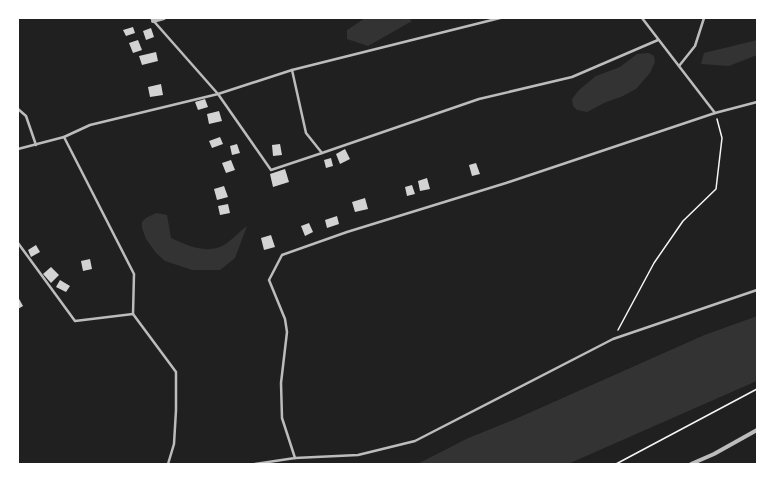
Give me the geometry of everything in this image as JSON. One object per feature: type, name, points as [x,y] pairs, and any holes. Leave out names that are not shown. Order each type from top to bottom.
[{"type":"street","points":[[152,20],[164,18]]},
{"type":"street","points":[[691,464],[714,454],[757,430]]},
{"type":"lane","points":[[18,149],[64,137],[90,126],[218,94],[292,70],[500,18]]},
{"type":"lane","points":[[642,18],[715,113]]},
{"type":"lane","points":[[679,66],[695,46],[704,18]]},
{"type":"lane","points":[[152,20],[218,94],[271,170],[479,99],[572,77],[658,40]]},
{"type":"lane","points":[[292,70],[306,133],[322,153]]},
{"type":"lane","points":[[295,458],[282,418],[281,382],[287,332],[285,320],[269,280],[282,254],[347,232],[506,183],[715,113],[757,102]]},
{"type":"lane","points":[[18,109],[26,116],[36,145]]},
{"type":"lane","points":[[64,137],[134,274],[133,314],[176,372],[174,444],[168,464]]},
{"type":"lane","points":[[18,243],[75,321],[133,314]]},
{"type":"lane","points":[[255,464],[295,458],[358,455],[415,441],[613,339],[757,290]]},
{"type":"path","points":[[613,339],[654,263],[683,221],[716,189],[722,138],[715,113]]},
{"type":"path","points":[[616,464],[757,389]]},
{"type":"shaded area","points":[[18,18],[365,18],[347,30],[412,21],[409,18],[757,18],[757,316],[704,335],[515,419],[468,438],[417,464],[18,464]]},
{"type":"shaded area","points":[[365,18],[409,18],[412,21],[368,46],[347,39],[347,30]]},
{"type":"shaded area","points":[[757,40],[757,55],[729,66],[701,64],[704,53]]},
{"type":"shaded area","points":[[649,53],[654,56],[655,62],[650,73],[636,89],[587,112],[577,110],[573,106],[572,99],[579,90],[596,76],[620,67],[637,54]]},
{"type":"shaded area","points":[[156,213],[167,215],[171,238],[189,246],[202,249],[222,246],[247,226],[235,258],[220,270],[192,270],[165,261],[156,253],[146,239],[142,228],[142,222],[146,218]]},
{"type":"shaded area","points":[[757,316],[757,381],[568,464],[417,464],[468,438],[515,419],[704,335]]},
{"type":"shaded area","points":[[757,381],[757,464],[568,464],[569,463]]},
{"type":"building","points":[[133,27],[135,33],[126,36],[123,30]]},
{"type":"building","points":[[151,28],[154,37],[146,40],[143,31]]},
{"type":"building","points":[[138,40],[142,50],[133,53],[129,43]]},
{"type":"building","points":[[156,52],[158,61],[142,65],[139,56]]},
{"type":"building","points":[[161,84],[163,95],[150,97],[148,87]]},
{"type":"building","points":[[205,99],[208,107],[198,110],[195,102]]},
{"type":"building","points":[[219,111],[222,121],[209,124],[207,114]]},
{"type":"building","points":[[220,137],[223,144],[212,148],[209,141]]},
{"type":"building","points":[[237,144],[240,153],[232,155],[230,146]]},
{"type":"building","points":[[280,144],[282,155],[273,156],[272,145]]},
{"type":"building","points":[[345,149],[350,159],[340,164],[336,154]]},
{"type":"building","points":[[331,158],[333,166],[326,168],[324,160]]},
{"type":"building","points":[[231,160],[235,170],[226,173],[222,163]]},
{"type":"building","points":[[476,163],[480,174],[472,176],[469,165]]},
{"type":"building","points":[[285,169],[289,182],[273,187],[270,174]]},
{"type":"building","points":[[427,178],[430,189],[420,191],[418,181]]},
{"type":"building","points":[[412,185],[415,194],[407,196],[405,187]]},
{"type":"building","points":[[224,186],[228,197],[217,200],[214,189]]},
{"type":"building","points":[[365,198],[368,209],[355,212],[352,202]]},
{"type":"building","points":[[228,204],[230,213],[220,215],[218,206]]},
{"type":"building","points":[[337,216],[339,224],[327,228],[325,220]]},
{"type":"building","points":[[309,223],[313,232],[305,236],[301,226]]},
{"type":"building","points":[[271,235],[275,247],[264,250],[261,238]]},
{"type":"building","points":[[36,245],[40,252],[31,257],[28,250]]},
{"type":"building","points":[[90,259],[92,269],[83,271],[81,261]]},
{"type":"building","points":[[51,267],[59,275],[51,283],[43,274]]},
{"type":"building","points":[[60,280],[70,286],[66,292],[56,287]]},
{"type":"building","points":[[18,297],[23,306],[18,309]]}]
